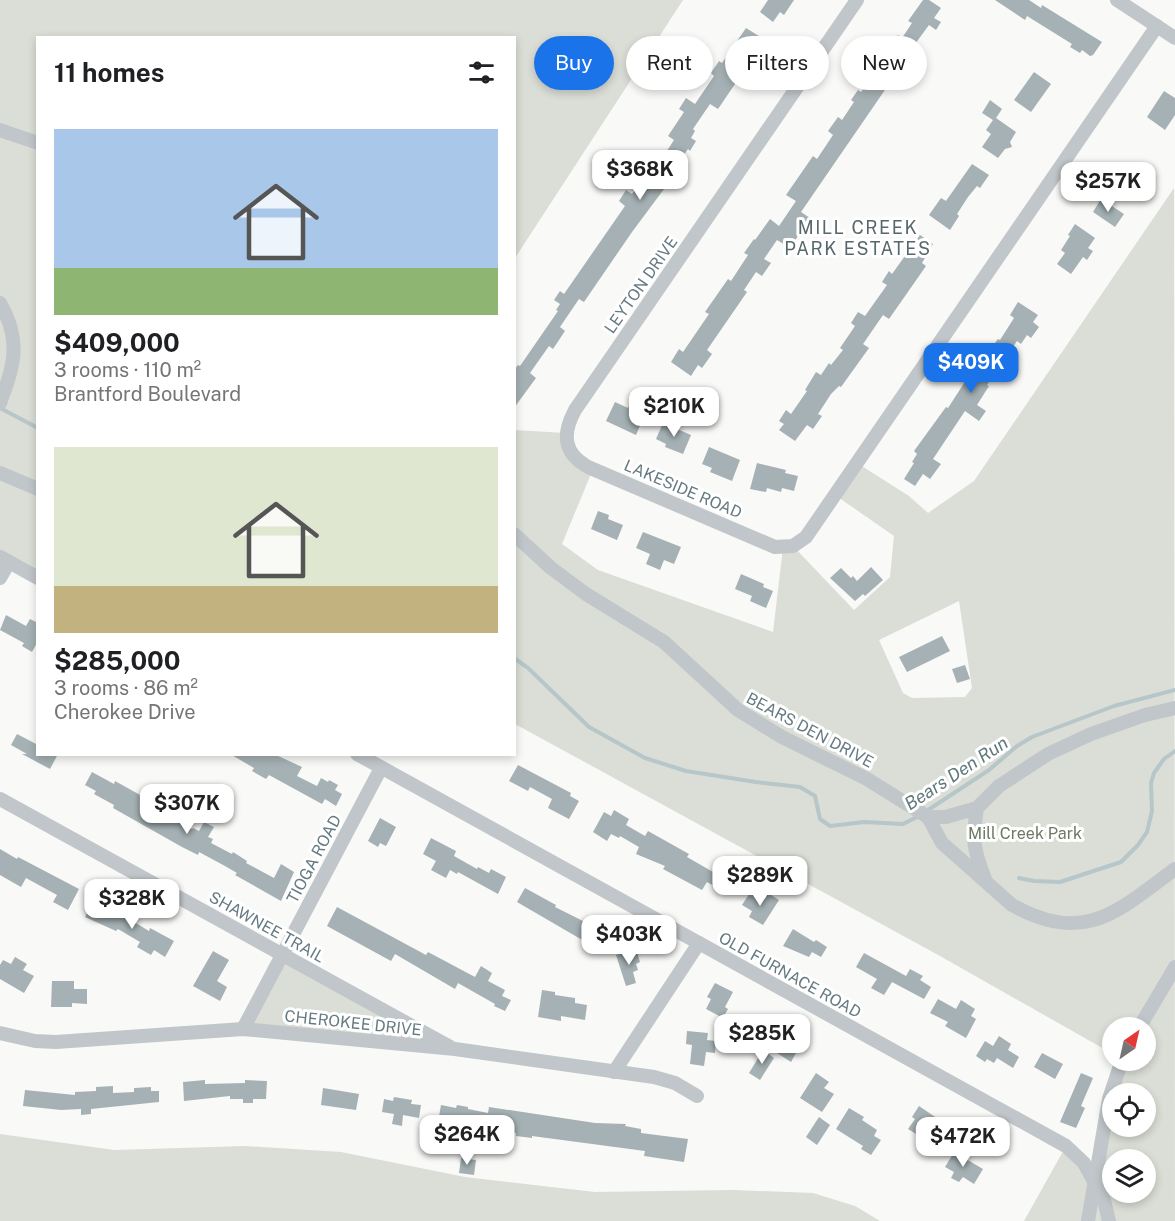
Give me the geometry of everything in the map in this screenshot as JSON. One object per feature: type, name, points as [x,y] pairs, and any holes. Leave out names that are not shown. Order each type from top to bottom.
[{"type":"street","name":"LEYTON DRIVE","points":[[575,410],[857,0]]},
{"type":"street","points":[[1117,0],[1175,38]]},
{"type":"street","name":"LAKESIDE ROAD","points":[[575,410],[569,421],[567,441],[573,456],[588,467],[775,547],[783,548],[798,543],[806,537],[1157,26]]},
{"type":"street","points":[[0,130],[36,142]]},
{"type":"street","points":[[0,303],[11,325],[14,338],[14,360],[0,403]]},
{"type":"street","points":[[1,471],[36,488]]},
{"type":"street","name":"BEARS DEN DRIVE","points":[[516,536],[551,568],[586,594],[664,642],[738,710],[782,737],[853,771],[927,817]]},
{"type":"street","points":[[0,578],[4,560],[36,577]]},
{"type":"street","points":[[1175,708],[1091,734],[1048,754],[999,786],[978,808],[946,817],[927,817],[942,843],[1012,905],[1053,921],[1080,923],[1103,919],[1175,869]]},
{"type":"street","name":"OLD FURNACE ROAD","points":[[360,756],[1065,1146],[1084,1163],[1104,1200],[1109,1221]]},
{"type":"street","name":"TIOGA ROAD","points":[[243,1029],[381,768]]},
{"type":"street","name":"SHAWNEE TRAIL","points":[[0,799],[455,1049]]},
{"type":"street","points":[[978,808],[973,838],[974,848],[986,880]]},
{"type":"street","points":[[615,1072],[699,943]]},
{"type":"street","points":[[1145,1017],[1175,967]]},
{"type":"street","name":"CHEROKEE DRIVE","points":[[0,1033],[35,1041],[56,1042],[243,1029],[455,1049],[615,1072],[665,1080],[697,1096]]},
{"type":"street","points":[[1088,1221],[1109,1099],[1118,1071]]},
{"type":"green space","points":[[0,0],[683,0],[660,36],[626,36],[626,88],[516,256],[516,36],[36,36],[36,577],[0,557]]},
{"type":"green space","name":"Mill Creek Park","points":[[1174,188],[1175,1221],[1024,1221],[1066,1146],[1084,1163],[1094,1180],[1102,1136],[1156,1137],[1156,1083],[1114,1083],[1118,1071],[1156,1071],[1156,1017],[1102,1017],[1102,1048],[940,956],[516,725],[516,430],[566,433],[574,455],[593,469],[562,544],[598,570],[773,632],[783,548],[793,546],[854,610],[890,577],[894,536],[835,495],[857,463],[909,496],[928,513],[974,481]],"holes":[[[959,601],[972,688],[965,697],[912,698],[903,693],[879,640]]]},
{"type":"green space","points":[[282,954],[455,1049],[243,1029]]},
{"type":"green space","points":[[0,1134],[114,1150],[245,1146],[341,1152],[465,1177],[595,1192],[732,1190],[813,1193],[855,1206],[880,1221],[0,1221]]},
{"type":"building","points":[[768,0],[794,0],[784,15],[780,12],[773,22],[760,12]]},
{"type":"building","points":[[923,0],[929,0],[941,8],[934,18],[941,22],[936,30],[929,25],[921,36],[903,36],[912,23],[908,21]]},
{"type":"building","points":[[995,0],[1029,0],[1041,8],[1042,5],[1102,42],[1093,55],[1090,56],[1082,50],[1080,53],[1070,47],[1072,44],[1027,16],[1025,20]]},
{"type":"building","points":[[746,28],[759,36],[741,36]]},
{"type":"building","points":[[725,59],[725,90],[731,90],[718,109],[710,104],[693,129],[695,131],[691,138],[696,141],[690,151],[688,149],[667,179],[670,181],[584,302],[579,299],[560,327],[565,331],[553,349],[549,346],[530,373],[536,378],[516,405],[516,368],[520,366],[558,311],[556,310],[560,304],[554,300],[560,291],[564,294],[625,206],[619,201],[626,190],[632,194],[645,176],[641,173],[647,165],[651,167],[658,158],[661,160],[674,140],[668,136],[684,112],[679,109],[686,98],[695,104],[704,90],[713,90],[713,70],[719,61],[722,63]]},
{"type":"building","points":[[1034,72],[1051,84],[1031,112],[1014,100]]},
{"type":"building","points":[[858,90],[861,92],[862,90],[885,90],[801,212],[810,218],[790,248],[777,240],[764,259],[771,263],[762,276],[756,272],[744,290],[747,292],[707,350],[712,354],[702,368],[698,365],[691,376],[671,362],[679,349],[683,352],[709,314],[705,312],[728,279],[731,281],[748,255],[744,253],[754,239],[770,219],[779,226],[796,201],[786,195],[813,156],[817,159],[833,135],[828,131],[838,117],[842,120],[854,102],[851,100]]},
{"type":"building","points":[[1164,91],[1175,98],[1175,115],[1165,130],[1147,117]]},
{"type":"building","points":[[990,100],[1002,109],[996,118],[1016,132],[1010,142],[1012,147],[1005,149],[998,158],[982,147],[991,134],[986,130],[993,120],[982,113]]},
{"type":"building","points":[[1116,163],[1131,173],[1121,186],[1118,184],[1113,190],[1102,183]]},
{"type":"building","points":[[972,164],[989,175],[980,188],[977,186],[968,197],[950,230],[929,215],[941,198],[946,201]]},
{"type":"building","points":[[1101,199],[1124,214],[1115,227],[1093,212]]},
{"type":"building","points":[[1075,224],[1095,238],[1088,248],[1093,251],[1087,260],[1083,257],[1071,274],[1057,264],[1065,253],[1061,250]]},
{"type":"building","points":[[920,235],[933,244],[922,263],[926,266],[889,319],[883,315],[863,344],[869,348],[841,387],[839,386],[831,394],[818,414],[822,416],[813,429],[807,425],[795,441],[779,430],[784,424],[779,421],[786,410],[791,414],[807,391],[805,390],[816,372],[821,375],[829,363],[831,365],[843,350],[840,348],[855,326],[851,323],[858,312],[865,316],[887,285],[882,282],[889,271],[892,274]]},
{"type":"building","points":[[1018,302],[1038,315],[1033,322],[1039,327],[1031,338],[1027,335],[1021,344],[1017,341],[987,385],[989,386],[977,405],[986,411],[979,421],[965,411],[933,459],[941,464],[930,479],[923,474],[915,486],[904,479],[914,463],[912,462],[917,454],[914,451],[946,407],[948,408],[988,346],[991,348],[998,339],[1000,340],[1014,318],[1010,315]]},
{"type":"building","points":[[631,401],[641,405],[638,413],[644,416],[636,435],[606,421],[615,402],[628,408]]},
{"type":"building","points":[[663,423],[691,435],[683,454],[665,447],[666,444],[656,439]]},
{"type":"building","points":[[709,447],[740,460],[732,481],[710,472],[712,468],[702,464]]},
{"type":"building","points":[[757,463],[786,470],[785,473],[798,476],[794,491],[782,488],[781,492],[767,488],[766,492],[750,489]]},
{"type":"building","points":[[598,511],[609,515],[608,519],[623,525],[617,540],[591,529]]},
{"type":"building","points":[[643,532],[681,547],[674,564],[664,560],[660,570],[646,564],[650,554],[636,548]]},
{"type":"building","points":[[871,567],[883,580],[865,596],[863,594],[855,601],[830,578],[841,568],[857,581]]},
{"type":"building","points":[[741,574],[764,584],[763,587],[773,591],[766,608],[750,601],[752,596],[735,589]]},
{"type":"building","points":[[6,615],[26,626],[30,619],[36,622],[36,645],[32,652],[22,646],[24,643],[0,630]]},
{"type":"building","points":[[942,636],[950,651],[907,672],[899,657]]},
{"type":"building","points":[[965,665],[970,679],[957,683],[952,669]]},
{"type":"building","points":[[17,734],[36,744],[36,756],[57,756],[50,769],[22,754],[27,754],[11,745]]},
{"type":"building","points":[[233,756],[278,756],[302,767],[297,776],[317,786],[321,778],[328,782],[329,780],[338,785],[335,790],[342,794],[336,806],[325,799],[322,804],[269,775],[266,779],[252,771],[254,768]]},
{"type":"building","points":[[518,765],[571,793],[570,796],[579,801],[569,819],[548,808],[552,799],[530,787],[528,791],[509,781]]},
{"type":"building","points":[[92,772],[114,784],[115,781],[160,806],[157,811],[192,829],[199,831],[204,822],[214,827],[208,837],[213,839],[211,843],[232,854],[233,852],[247,861],[246,863],[274,878],[281,864],[294,872],[281,901],[235,875],[237,873],[225,866],[199,852],[198,855],[182,847],[113,808],[114,805],[94,794],[96,791],[85,785]]},
{"type":"building","points":[[614,810],[629,819],[626,825],[645,836],[648,831],[689,854],[687,857],[713,872],[719,862],[734,871],[723,891],[707,882],[702,890],[663,869],[665,866],[636,854],[639,847],[620,836],[619,838],[611,834],[607,841],[593,832],[604,812],[611,816]]},
{"type":"building","points":[[380,818],[396,827],[386,846],[380,843],[378,847],[368,841]]},
{"type":"building","points":[[431,838],[456,851],[454,856],[477,869],[478,867],[489,873],[491,869],[506,877],[498,894],[458,872],[457,874],[450,870],[446,878],[431,870],[436,861],[423,854]]},
{"type":"building","points":[[0,849],[79,889],[68,910],[53,902],[57,895],[26,878],[21,887],[0,875]]},
{"type":"building","points":[[525,888],[556,905],[555,907],[605,932],[596,948],[517,902]]},
{"type":"building","points":[[751,891],[765,899],[768,893],[779,900],[763,925],[749,917],[752,911],[742,905]]},
{"type":"building","points":[[106,905],[149,931],[150,928],[174,941],[165,957],[154,950],[151,955],[137,947],[140,942],[118,929],[116,931],[85,917],[91,906],[102,912]]},
{"type":"building","points":[[337,907],[426,955],[428,952],[475,977],[481,966],[492,973],[488,981],[505,990],[502,996],[511,1000],[505,1011],[458,983],[455,989],[395,954],[391,961],[327,926]]},
{"type":"building","points":[[793,929],[827,947],[821,957],[812,952],[809,957],[783,946]]},
{"type":"building","points":[[636,949],[640,962],[636,964],[638,970],[633,972],[636,983],[626,986],[616,955]]},
{"type":"building","points":[[213,951],[229,960],[217,981],[227,987],[220,1001],[193,986]]},
{"type":"building","points":[[864,953],[906,976],[910,969],[923,976],[920,980],[931,987],[924,999],[892,982],[884,995],[871,988],[877,979],[856,967]]},
{"type":"building","points":[[15,957],[27,964],[23,970],[34,976],[24,993],[0,979],[0,965],[3,960],[11,964]]},
{"type":"building","points":[[52,981],[74,981],[74,989],[87,989],[87,1004],[72,1003],[72,1007],[51,1007]]},
{"type":"building","points":[[715,983],[733,992],[725,1007],[728,1009],[723,1018],[706,1009],[711,999],[707,997]]},
{"type":"building","points":[[542,990],[575,998],[575,1003],[587,1005],[585,1020],[561,1016],[561,1021],[538,1017]]},
{"type":"building","points":[[938,999],[956,1009],[961,1000],[975,1009],[971,1016],[976,1019],[966,1038],[945,1026],[948,1022],[930,1013]]},
{"type":"building","points":[[794,1027],[802,1033],[800,1035],[804,1038],[791,1062],[777,1053]]},
{"type":"building","points":[[687,1031],[708,1033],[707,1040],[716,1041],[715,1053],[706,1052],[704,1066],[690,1064],[692,1045],[686,1044]]},
{"type":"building","points":[[999,1036],[1011,1044],[1008,1050],[1019,1057],[1013,1068],[997,1058],[994,1063],[987,1059],[985,1062],[976,1056],[985,1041],[993,1046]]},
{"type":"building","points":[[763,1050],[774,1058],[760,1080],[749,1073]]},
{"type":"building","points":[[1042,1053],[1063,1064],[1055,1079],[1034,1067]]},
{"type":"building","points":[[816,1073],[829,1082],[824,1088],[834,1094],[822,1112],[800,1098]]},
{"type":"building","points":[[1081,1073],[1093,1078],[1081,1106],[1085,1108],[1076,1128],[1060,1122]]},
{"type":"building","points":[[205,1080],[205,1084],[245,1083],[245,1080],[267,1081],[266,1099],[253,1099],[253,1103],[243,1103],[243,1099],[230,1099],[230,1096],[184,1101],[183,1082]]},
{"type":"building","points":[[113,1086],[113,1093],[134,1092],[134,1088],[151,1087],[151,1091],[159,1091],[159,1102],[91,1109],[91,1114],[81,1115],[81,1109],[61,1110],[23,1106],[25,1090],[75,1095],[75,1092],[96,1091],[96,1087]]},
{"type":"building","points":[[323,1088],[359,1094],[356,1110],[321,1105]]},
{"type":"building","points":[[394,1097],[412,1100],[411,1104],[421,1105],[419,1118],[403,1115],[402,1126],[392,1124],[394,1114],[382,1112],[384,1099],[393,1101]]},
{"type":"building","points":[[441,1105],[456,1108],[457,1105],[488,1113],[489,1107],[595,1123],[626,1124],[625,1126],[641,1129],[641,1133],[688,1139],[684,1162],[644,1156],[645,1151],[532,1136],[532,1138],[516,1136],[516,1133],[473,1126],[470,1143],[456,1140],[458,1130],[437,1127]]},
{"type":"building","points":[[919,1106],[947,1125],[936,1142],[926,1135],[924,1139],[908,1129],[915,1119],[912,1117]]},
{"type":"building","points":[[849,1108],[864,1117],[862,1120],[877,1130],[874,1136],[881,1140],[871,1155],[861,1149],[863,1146],[836,1129]]},
{"type":"building","points":[[819,1117],[830,1125],[817,1145],[806,1137]]},
{"type":"building","points":[[956,1149],[968,1156],[966,1159],[983,1169],[974,1184],[963,1177],[959,1182],[951,1178],[954,1172],[945,1167]]},
{"type":"building","points":[[461,1158],[476,1160],[474,1175],[459,1173]]},
{"type":"waterway","name":"Bears Den Run","points":[[0,408],[36,427]]},
{"type":"waterway","name":"Bears Den Run","points":[[516,659],[528,668],[589,727],[645,758],[686,771],[800,787],[815,796],[820,819],[830,826],[864,822],[903,824],[919,816]]},
{"type":"waterway","name":"Bears Den Run","points":[[925,812],[989,770],[1017,746],[1032,737],[1114,706],[1175,690]]},
{"type":"waterway","points":[[1019,878],[1060,882],[1121,862],[1147,832],[1152,811],[1151,783],[1154,773],[1164,759],[1175,751]]},
{"type":"district","name":"MILL CREEK PARK ESTATES","points":[[858,237]]}]
